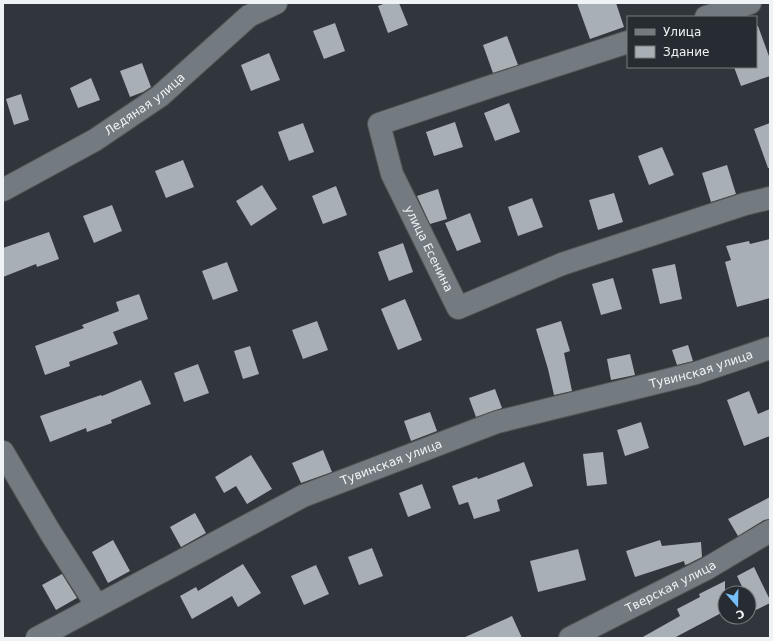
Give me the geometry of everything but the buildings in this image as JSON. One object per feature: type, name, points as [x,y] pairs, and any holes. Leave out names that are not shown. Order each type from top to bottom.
[{"type":"street","name":"Ледяная улица","points":[[3,190],[96,140],[160,96],[249,16],[276,3]]},
{"type":"street","points":[[709,16],[750,3]]},
{"type":"street","name":"улица Есенина","points":[[627,42],[379,124],[392,174],[458,308],[562,264],[744,204],[770,198]]},
{"type":"street","name":"Тувинская улица","points":[[37,638],[302,496],[497,422],[696,373],[770,348]]},
{"type":"street","points":[[3,452],[50,532],[97,606]]},
{"type":"street","name":"Тверская улица","points":[[570,638],[706,569],[770,531]]}]
